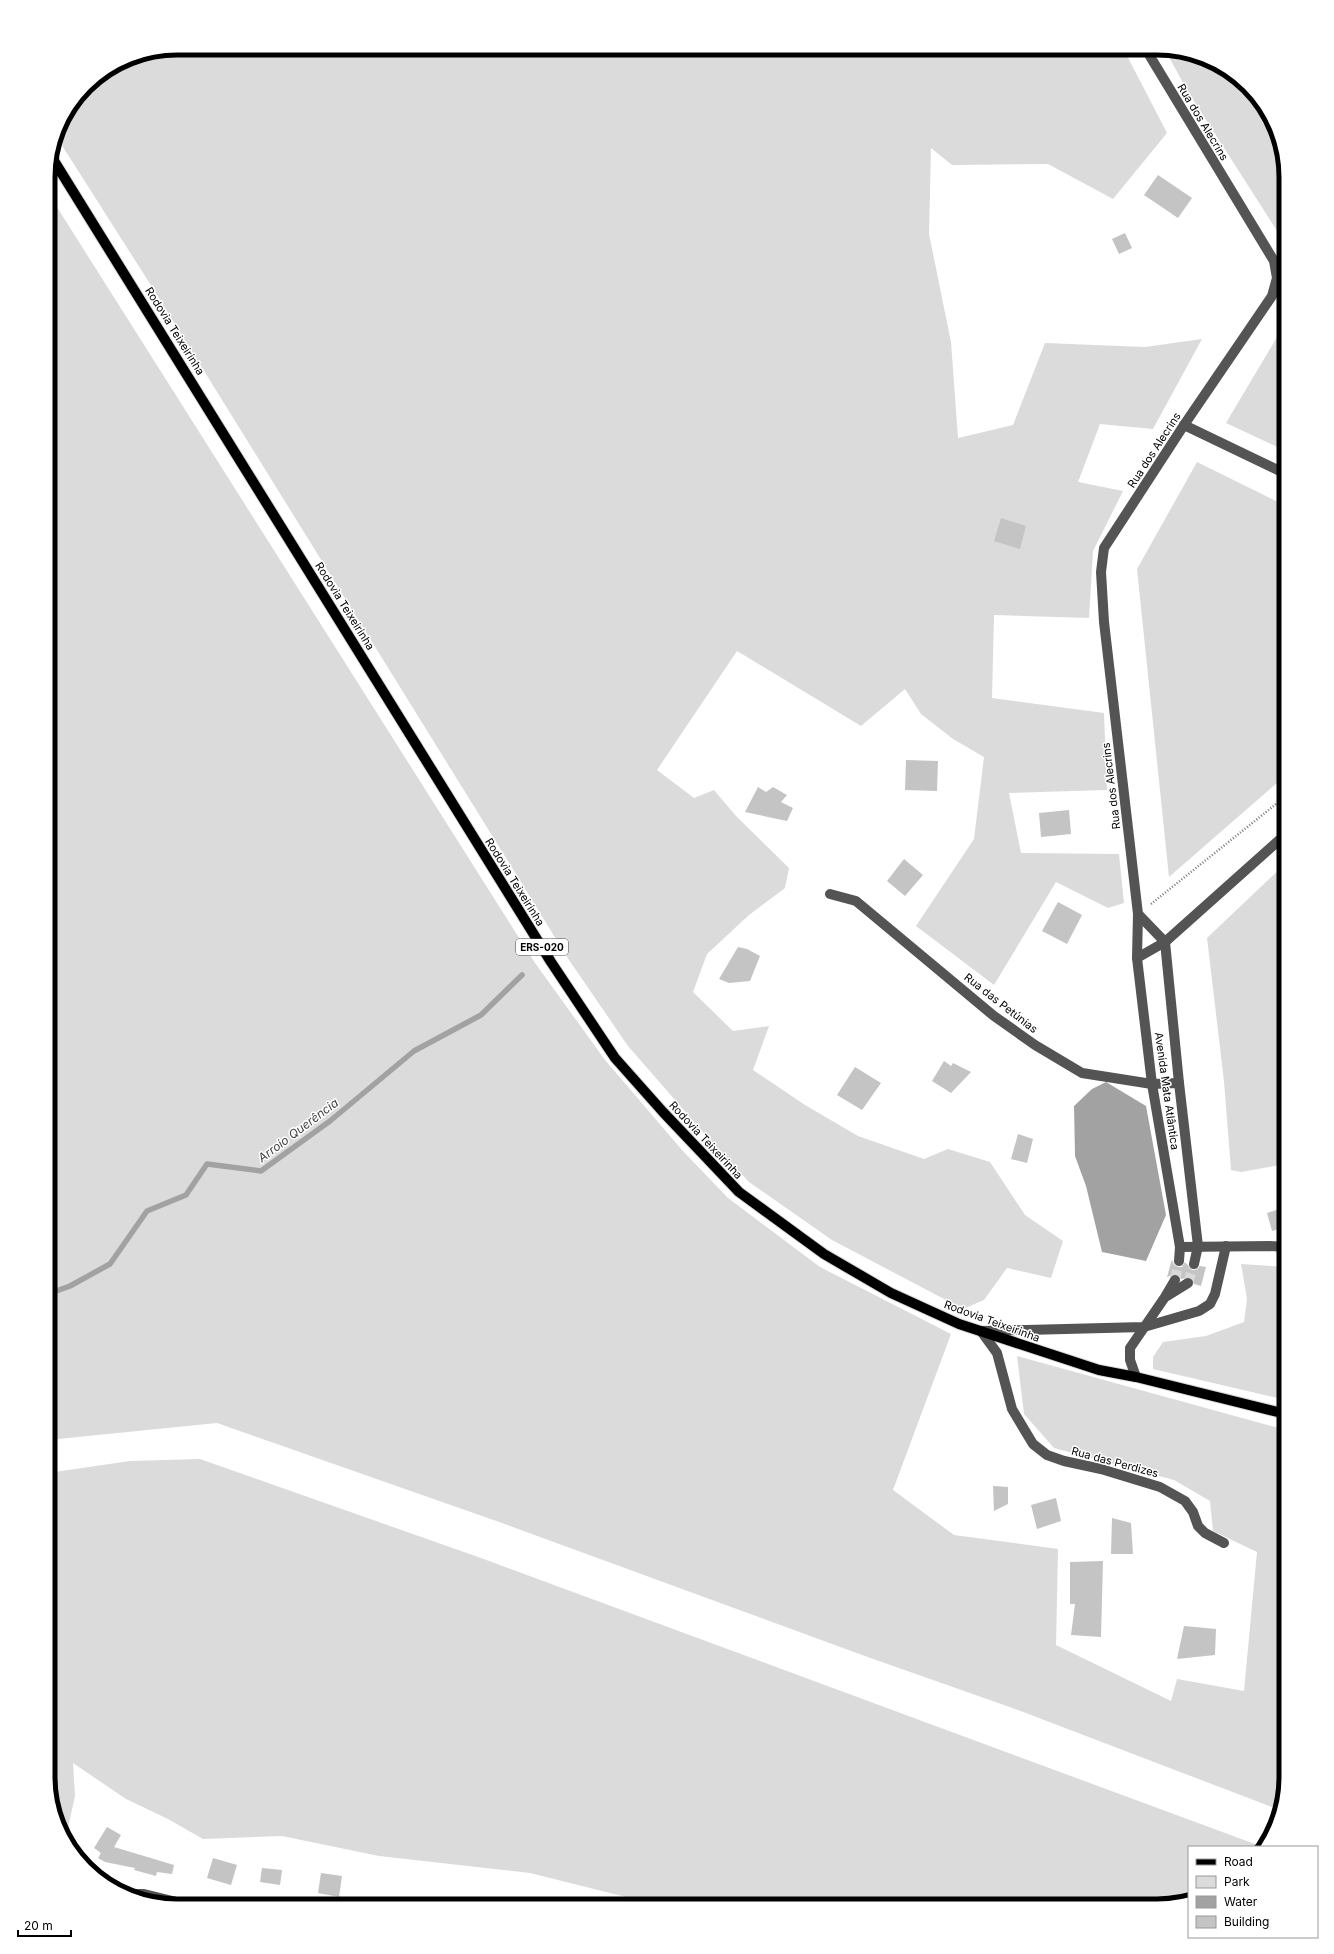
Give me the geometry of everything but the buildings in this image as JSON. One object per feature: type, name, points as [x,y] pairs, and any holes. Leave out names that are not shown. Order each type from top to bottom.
[{"type":"main road","name":"Rodovia Teixeirinha","points":[[56,163],[547,955],[616,1058],[663,1112],[739,1192],[824,1254],[892,1293],[959,1324],[1099,1370],[1136,1377],[1279,1412]]},
{"type":"main road","points":[[55,166],[62,172]]},
{"type":"street","name":"Rua dos Alecrins","points":[[1137,958],[1138,914],[1104,622],[1101,572],[1104,548],[1184,425],[1272,296],[1277,278],[1274,261],[1149,55]]},
{"type":"street","points":[[1184,425],[1279,471]]},
{"type":"street","points":[[1137,958],[1165,942],[1279,840]]},
{"type":"street","name":"Rua das Petúnias","points":[[830,894],[856,901],[994,1016],[1035,1044],[1082,1073],[1152,1084],[1179,1083]]},
{"type":"street","points":[[1138,914],[1165,942]]},
{"type":"street","name":"Avenida Mata Atlântica","points":[[1165,942],[1179,1083],[1198,1246],[1194,1264]]},
{"type":"street","name":"Avenida Mata Atlântica","points":[[1137,958],[1152,1084],[1180,1247],[1179,1260]]},
{"type":"street","points":[[981,1332],[1144,1327],[1199,1311],[1210,1304],[1215,1294],[1226,1246]]},
{"type":"street","points":[[1180,1247],[1279,1247]]},
{"type":"street","points":[[1136,1377],[1130,1360],[1130,1348],[1165,1298],[1175,1280]]},
{"type":"street","points":[[1165,1298],[1188,1283]]},
{"type":"street","name":"Rua das Perdizes","points":[[981,1332],[997,1353],[1012,1409],[1033,1444],[1047,1455],[1160,1486],[1185,1501],[1193,1512],[1198,1526],[1205,1533],[1224,1543]]},
{"type":"street","points":[[142,1894],[159,1898]]},
{"type":"path","points":[[1138,914],[1279,802]]},
{"type":"green space","points":[[169,55],[1127,55],[1167,133],[1113,199],[1048,164],[952,165],[931,148],[929,234],[951,342],[958,438],[1013,425],[1045,343],[1145,347],[1202,339],[1153,429],[1100,424],[1078,482],[1123,491],[1093,551],[1089,618],[994,615],[992,698],[1104,713],[1107,790],[1009,793],[1021,853],[1119,854],[1124,903],[1108,908],[1056,882],[994,985],[916,926],[974,839],[984,757],[953,739],[921,714],[905,689],[861,726],[737,651],[657,770],[694,798],[714,790],[736,816],[789,868],[785,888],[749,915],[707,954],[693,992],[733,1031],[769,1026],[753,1070],[805,1105],[858,1136],[924,1159],[948,1149],[990,1162],[1025,1215],[1063,1241],[1051,1278],[1007,1268],[984,1300],[963,1309],[832,1240],[749,1182],[703,1132],[628,1046],[567,957],[152,287],[60,143],[71,116],[80,103],[97,85],[116,71],[138,61],[154,57]]},
{"type":"green space","points":[[1168,55],[1196,61],[1218,71],[1243,91],[1263,116],[1275,146],[1278,161],[1279,234],[1187,90]]},
{"type":"green space","points":[[55,204],[535,963],[605,1060],[682,1150],[728,1198],[820,1267],[951,1334],[893,1490],[954,1535],[1058,1549],[1056,1645],[1171,1701],[1177,1679],[1244,1691],[1257,1552],[1213,1531],[1210,1501],[1174,1480],[1054,1448],[1024,1414],[1017,1356],[1279,1428],[1279,1777],[1275,1808],[1018,1710],[862,1655],[502,1523],[217,1423],[55,1439]]},
{"type":"green space","points":[[1279,334],[1279,448],[1226,423]]},
{"type":"green space","points":[[1197,462],[1279,503],[1279,781],[1169,877],[1137,569]]},
{"type":"green space","points":[[1279,870],[1279,1165],[1241,1172],[1231,1170],[1224,1081],[1207,938]]},
{"type":"green space","points":[[1241,1264],[1279,1267],[1279,1398],[1153,1369],[1153,1357],[1163,1342],[1206,1336],[1244,1322],[1247,1299]]},
{"type":"green space","points":[[200,1459],[481,1558],[1258,1845],[1188,1846],[1188,1895],[1173,1898],[634,1899],[530,1873],[379,1856],[282,1836],[203,1839],[168,1819],[126,1799],[73,1763],[75,1796],[67,1830],[59,1808],[55,1777],[55,1472],[130,1461]]},
{"type":"water","points":[[1106,1082],[1146,1106],[1166,1215],[1146,1261],[1102,1252],[1086,1186],[1075,1156],[1074,1106],[1092,1089]]},
{"type":"waterway","name":"Arroio Querência","points":[[55,1291],[70,1286],[110,1264],[147,1211],[186,1195],[207,1164],[261,1171],[330,1121],[414,1051],[481,1015],[522,975]]},
{"type":"tunnel","points":[[1175,1280],[1179,1261]]},
{"type":"tunnel","points":[[1188,1283],[1194,1264]]}]
